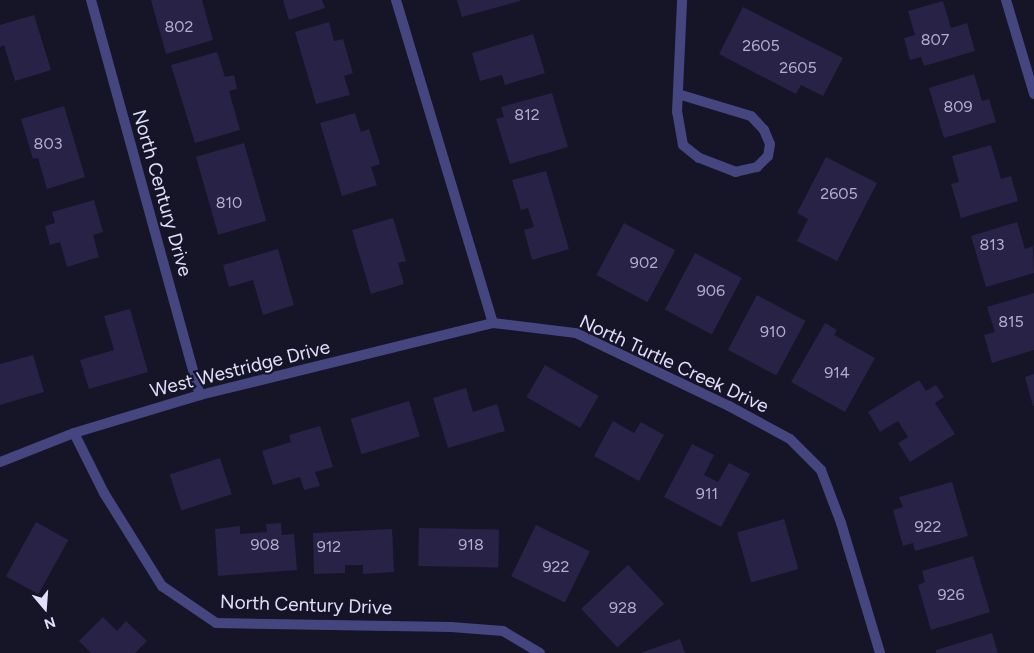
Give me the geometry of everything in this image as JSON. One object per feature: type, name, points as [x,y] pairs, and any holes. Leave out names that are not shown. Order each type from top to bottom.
[{"type":"street","name":"North Century Drive","points":[[90,0],[200,394]]},
{"type":"street","points":[[396,0],[493,323]]},
{"type":"street","points":[[678,94],[752,116],[764,130],[770,144],[768,156],[756,168],[736,172],[699,158],[684,145],[677,112],[682,0]]},
{"type":"street","points":[[1006,0],[1034,94]]},
{"type":"street","name":"West Westridge Drive","points":[[0,462],[74,433],[200,394],[493,323]]},
{"type":"street","name":"North Turtle Creek Drive","points":[[493,323],[576,333],[729,406],[790,439],[821,470],[841,523],[880,653]]},
{"type":"street","name":"North Century Drive","points":[[74,433],[104,493],[162,586],[216,623],[451,627],[503,631],[540,653]]},
{"type":"building","points":[[151,0],[202,0],[213,40],[166,54]]},
{"type":"building","points":[[283,0],[322,0],[325,8],[289,20]]},
{"type":"building","points":[[457,0],[520,0],[520,1],[462,17]]},
{"type":"building","points":[[943,1],[951,28],[967,23],[975,51],[924,66],[921,57],[910,60],[904,38],[915,35],[908,11]]},
{"type":"building","points":[[743,7],[843,58],[823,96],[801,85],[796,94],[719,54]]},
{"type":"building","points":[[34,15],[51,70],[15,81],[4,45],[0,47],[0,25]]},
{"type":"building","points":[[329,22],[334,41],[343,39],[353,73],[344,76],[350,95],[316,104],[295,32]]},
{"type":"building","points":[[533,34],[545,73],[505,85],[502,75],[480,81],[472,53]]},
{"type":"building","points":[[217,52],[225,77],[234,75],[237,89],[229,91],[240,130],[195,143],[171,65]]},
{"type":"building","points":[[974,74],[982,101],[989,99],[996,122],[944,138],[929,88]]},
{"type":"building","points":[[552,93],[568,147],[510,164],[496,119],[504,117],[501,107]]},
{"type":"building","points":[[64,106],[85,177],[47,189],[38,158],[33,159],[21,119]]},
{"type":"building","points":[[355,113],[361,132],[369,129],[380,164],[371,167],[377,185],[342,196],[320,123]]},
{"type":"building","points":[[244,143],[266,221],[218,235],[196,157]]},
{"type":"building","points":[[991,145],[1001,179],[1011,176],[1018,201],[961,218],[951,184],[959,182],[952,156]]},
{"type":"building","points":[[826,157],[877,183],[837,261],[797,241],[808,219],[797,213]]},
{"type":"building","points":[[546,171],[569,249],[532,260],[524,230],[534,227],[528,208],[521,210],[512,180]]},
{"type":"building","points":[[94,200],[103,232],[93,235],[99,257],[67,267],[60,242],[50,245],[45,226],[55,223],[52,212]]},
{"type":"building","points":[[393,218],[406,261],[398,263],[404,284],[371,294],[352,230]]},
{"type":"building","points":[[1017,222],[1025,249],[1033,246],[1034,273],[986,287],[971,236]]},
{"type":"building","points":[[624,223],[675,250],[648,302],[596,275]]},
{"type":"building","points":[[278,249],[294,305],[263,315],[253,280],[229,287],[223,265]]},
{"type":"building","points":[[695,253],[742,278],[712,334],[665,310]]},
{"type":"building","points":[[1034,293],[1034,350],[992,363],[984,335],[995,332],[987,307]]},
{"type":"building","points":[[757,295],[806,321],[776,376],[728,350]]},
{"type":"building","points":[[130,309],[148,372],[89,389],[80,360],[114,350],[104,316]]},
{"type":"building","points":[[825,323],[837,330],[834,335],[875,358],[845,412],[791,382]]},
{"type":"building","points":[[33,355],[44,392],[0,405],[0,364]]},
{"type":"building","points":[[545,365],[599,396],[580,428],[526,397]]},
{"type":"building","points":[[1034,374],[1034,406],[1033,406],[1025,377]]},
{"type":"building","points":[[919,380],[926,391],[936,385],[944,397],[935,403],[955,434],[910,462],[898,443],[908,437],[898,421],[880,432],[868,412]]},
{"type":"building","points":[[466,388],[473,412],[497,404],[505,431],[448,448],[433,398]]},
{"type":"building","points":[[409,401],[420,436],[361,454],[351,419]]},
{"type":"building","points":[[613,421],[634,433],[641,422],[664,435],[639,481],[594,456]]},
{"type":"building","points":[[320,426],[333,467],[315,472],[320,486],[304,490],[300,477],[273,485],[262,451],[291,442],[289,435]]},
{"type":"building","points":[[692,444],[714,455],[704,475],[718,482],[729,463],[750,474],[721,527],[664,497]]},
{"type":"building","points":[[220,458],[232,494],[181,511],[170,474]]},
{"type":"building","points":[[952,482],[968,536],[915,551],[913,543],[903,546],[893,510],[903,507],[899,497]]},
{"type":"building","points":[[784,519],[798,569],[751,582],[737,533]]},
{"type":"building","points":[[36,522],[68,540],[38,594],[6,576]]},
{"type":"building","points":[[281,523],[282,535],[294,534],[297,570],[218,576],[215,529],[240,526],[240,534],[267,532],[266,524]]},
{"type":"building","points":[[536,525],[590,551],[565,603],[511,576]]},
{"type":"building","points":[[419,528],[499,529],[498,567],[418,566]]},
{"type":"building","points":[[392,529],[394,572],[363,574],[363,565],[345,565],[345,573],[314,574],[313,533]]},
{"type":"building","points":[[973,556],[990,612],[931,630],[918,585],[925,582],[922,571]]},
{"type":"building","points":[[628,565],[664,604],[617,647],[581,609]]},
{"type":"building","points":[[103,617],[117,631],[126,621],[147,641],[135,653],[91,653],[79,641]]},
{"type":"building","points":[[992,633],[998,653],[936,653],[936,650]]},
{"type":"building","points":[[680,639],[685,653],[640,653]]}]
